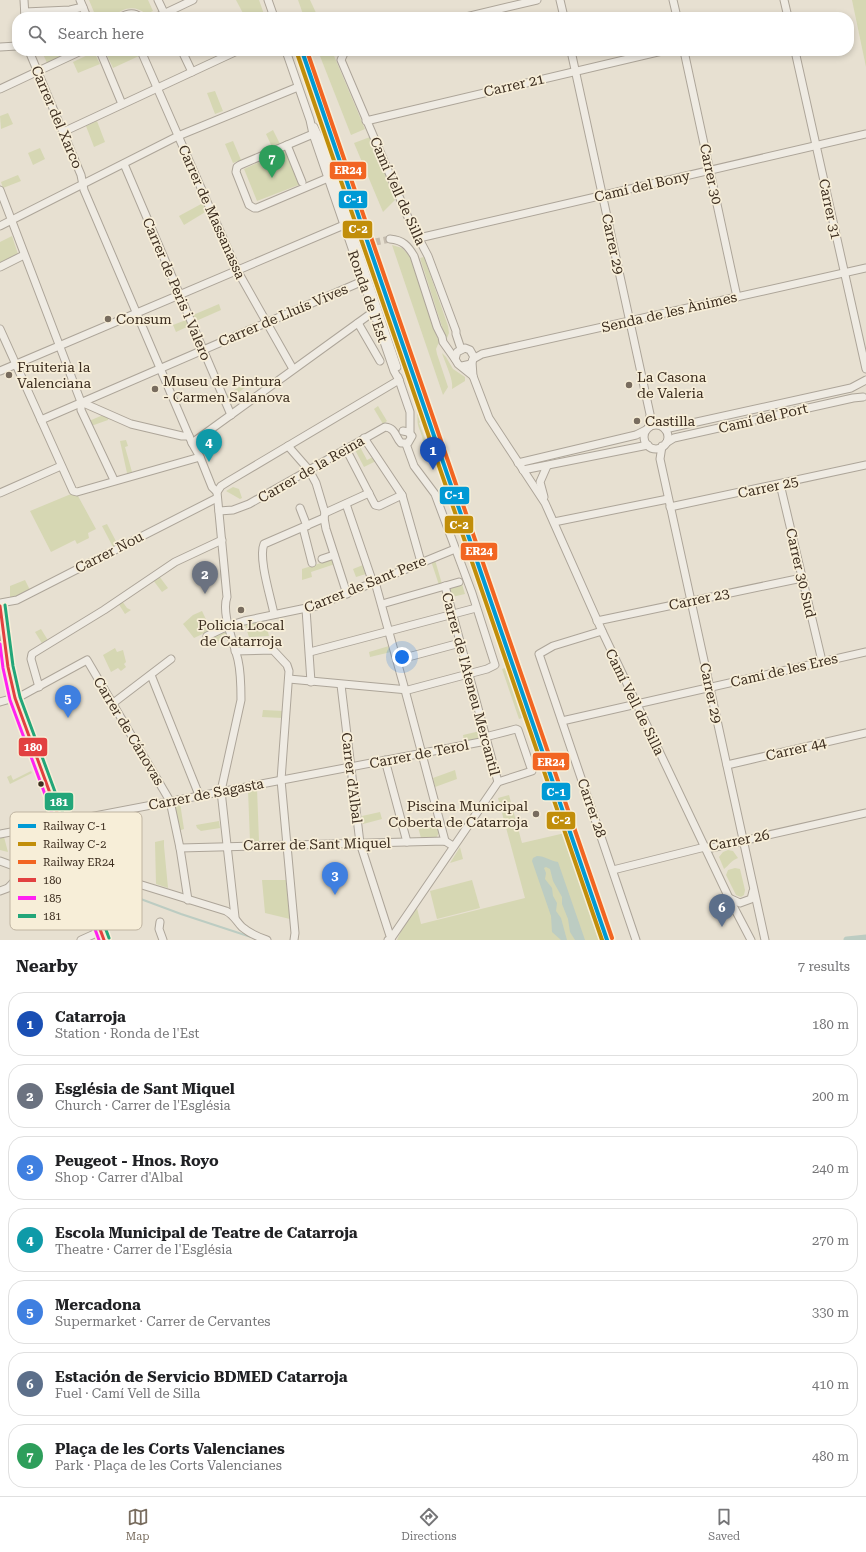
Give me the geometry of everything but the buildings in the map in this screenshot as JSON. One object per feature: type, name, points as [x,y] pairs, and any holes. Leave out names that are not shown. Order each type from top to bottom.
[{"type":"street","points":[[24,0],[25,12]]},
{"type":"street","points":[[80,0],[85,12]]},
{"type":"street","points":[[158,0],[164,12]]},
{"type":"street","points":[[171,12],[193,0]]},
{"type":"street","points":[[268,0],[272,12]]},
{"type":"street","points":[[488,12],[544,0]]},
{"type":"street","points":[[560,0],[563,12]]},
{"type":"street","points":[[673,0],[676,12]]},
{"type":"street","points":[[784,0],[787,12]]},
{"type":"street","points":[[48,12],[83,7]]},
{"type":"street","points":[[0,47],[12,46]]},
{"type":"street","name":"Carrer del Xarco","points":[[31,56],[81,175],[85,194],[159,368],[192,443],[200,457],[212,487],[217,495]]},
{"type":"street","points":[[0,89],[71,56]]},
{"type":"street","points":[[102,56],[122,104]]},
{"type":"street","name":"Carrer de Massanassa","points":[[143,56],[237,270],[293,369]]},
{"type":"street","points":[[184,56],[192,72]]},
{"type":"street","points":[[63,132],[226,56]]},
{"type":"street","name":"Ronda de l'Est","points":[[288,56],[310,120],[322,144],[390,343],[398,369],[399,380]]},
{"type":"street","name":"Camí Vell de Silla","points":[[343,56],[341,60],[366,121],[410,222],[428,256],[462,349]]},
{"type":"street","name":"Carrer 29","points":[[572,56],[650,414],[648,428]]},
{"type":"street","name":"Carrer 21","points":[[366,121],[640,56]]},
{"type":"street","name":"Carrer 30","points":[[685,56],[737,297]]},
{"type":"street","name":"Carrer 31","points":[[796,56],[866,369],[864,381],[859,390],[864,398]]},
{"type":"street","points":[[0,226],[178,136],[298,87]]},
{"type":"street","name":"Ronda de l'Est","points":[[310,120],[313,134],[373,312],[410,412],[410,434]]},
{"type":"street","points":[[313,134],[237,167],[236,172],[251,207],[257,208],[328,178]]},
{"type":"street","name":"Camí del Bony","points":[[418,238],[866,134]]},
{"type":"street","points":[[287,145],[302,182]]},
{"type":"street","name":"Carrer de Peris i Valero","points":[[124,164],[231,415]]},
{"type":"street","points":[[0,190],[81,402],[81,410],[114,480]]},
{"type":"street","points":[[0,371],[344,225]]},
{"type":"street","points":[[353,235],[364,246],[362,261]]},
{"type":"street","points":[[390,239],[402,242],[409,247],[414,256],[437,327],[442,337],[451,346],[473,354],[473,361],[468,366],[458,364],[442,342],[442,337]]},
{"type":"street","points":[[0,267],[24,255]]},
{"type":"street","name":"Senda de les Ànimes","points":[[473,361],[482,354],[866,268]]},
{"type":"street","name":"Carrer de Lluís Vives","points":[[40,420],[363,281]]},
{"type":"street","points":[[192,443],[373,312]]},
{"type":"street","points":[[358,323],[380,361]]},
{"type":"street","points":[[0,329],[72,489],[77,492],[114,480],[200,457]]},
{"type":"street","points":[[455,359],[456,354],[462,349]]},
{"type":"street","name":"Camí Vell de Silla","points":[[473,361],[473,376],[489,418],[545,504],[636,704],[729,898],[752,940]]},
{"type":"street","name":"Camí Vell de Silla","points":[[462,366],[473,376]]},
{"type":"street","name":"Carrer Nou","points":[[0,604],[17,600],[217,495],[221,486],[399,380]]},
{"type":"street","name":"Camí del Port","points":[[665,429],[851,388],[864,381]]},
{"type":"street","name":"Camí del Port","points":[[664,445],[674,438],[853,398],[864,398]]},
{"type":"street","points":[[81,402],[141,427],[182,436],[189,436]]},
{"type":"street","points":[[403,431],[410,434],[412,439],[406,444],[400,444],[398,436],[408,422],[410,412]]},
{"type":"street","name":"Carrer 29","points":[[650,414],[658,425]]},
{"type":"street","points":[[518,463],[636,435],[648,428],[658,425],[665,429],[668,436],[664,445],[655,448],[648,445],[523,470]]},
{"type":"street","name":"Carrer de la Reina","points":[[219,511],[233,510],[249,504],[385,427],[391,428],[398,436]]},
{"type":"street","points":[[648,428],[644,436],[648,445]]},
{"type":"street","points":[[364,438],[402,495],[421,562]]},
{"type":"street","points":[[289,679],[405,690],[492,668],[495,663],[434,494],[414,466],[406,444]]},
{"type":"street","name":"Carrer 29","points":[[664,445],[660,459],[668,499],[765,940]]},
{"type":"street","points":[[288,446],[309,470],[318,488],[334,555],[347,594]]},
{"type":"street","points":[[346,449],[375,505],[377,506],[402,495]]},
{"type":"street","name":"Carrer 25","points":[[670,507],[866,465]]},
{"type":"street","points":[[0,493],[61,466]]},
{"type":"street","name":"Camí Vell de Silla","points":[[545,504],[540,482],[547,466]]},
{"type":"street","name":"Carrer 30 Sud","points":[[780,484],[822,662]]},
{"type":"street","points":[[274,614],[262,562],[263,546],[268,541],[305,527],[346,504],[369,494]]},
{"type":"street","points":[[217,495],[227,597],[225,603],[228,626],[240,674],[241,700],[221,791],[235,917],[248,936],[263,939]]},
{"type":"street","points":[[554,522],[668,499]]},
{"type":"street","points":[[346,504],[382,604],[445,841],[453,846]]},
{"type":"street","points":[[300,508],[312,563]]},
{"type":"street","points":[[0,702],[15,698],[39,687],[31,659],[32,654],[104,610],[175,562],[222,540]]},
{"type":"street","name":"Carrer de Sant Pere","points":[[207,636],[228,626],[274,614],[306,609],[347,594],[455,549]]},
{"type":"street","points":[[322,559],[334,555]]},
{"type":"street","name":"Carrer 23","points":[[597,621],[802,578]]},
{"type":"street","points":[[382,604],[459,582]]},
{"type":"street","name":"Carrer de l'Ateneu Mercantil","points":[[445,586],[498,782]]},
{"type":"street","points":[[0,604],[8,667],[15,698],[56,812]]},
{"type":"street","points":[[310,652],[476,608]]},
{"type":"street","points":[[306,609],[311,682]]},
{"type":"street","name":"Carrer 28","points":[[602,631],[553,646],[539,654],[636,940]]},
{"type":"street","points":[[397,660],[460,644]]},
{"type":"street","points":[[235,651],[273,650],[288,667],[289,679],[281,780],[288,844],[295,933],[294,940]]},
{"type":"street","name":"Camí de les Eres","points":[[562,721],[866,652]]},
{"type":"street","points":[[112,704],[170,659]]},
{"type":"street","name":"Carrer de Cánovas","points":[[39,687],[87,660],[170,801]]},
{"type":"street","points":[[151,674],[199,795]]},
{"type":"street","name":"Carrer d'Albal","points":[[341,685],[360,843],[390,940]]},
{"type":"street","name":"Carrer de Terol","points":[[351,766],[486,739],[516,729],[518,730],[532,770],[498,782]]},
{"type":"street","name":"Carrer 44","points":[[726,765],[866,733]]},
{"type":"street","points":[[385,760],[407,842]]},
{"type":"street","name":"Carrer de Sagasta","points":[[112,812],[351,766]]},
{"type":"street","points":[[390,940],[498,782]]},
{"type":"street","points":[[170,801],[180,848],[188,900]]},
{"type":"street","name":"Carrer 26","points":[[613,870],[705,847],[711,848],[866,813]]},
{"type":"street","name":"Carrer de Sagasta","points":[[0,834],[10,832]]},
{"type":"street","name":"Carrer de Sant Miquel","points":[[180,848],[445,841]]},
{"type":"street","points":[[0,861],[10,865]]},
{"type":"street","points":[[142,885],[226,911],[235,917]]},
{"type":"street","points":[[729,898],[740,903],[751,899],[753,889]]},
{"type":"street","points":[[160,922],[159,929],[163,940]]},
{"type":"street","points":[[743,925],[745,940]]},
{"type":"street","points":[[81,940],[101,931],[104,940]]},
{"type":"street","points":[[252,940],[263,939]]},
{"type":"green space","points":[[89,0],[148,0],[153,11],[143,12],[138,9],[129,8],[120,12],[94,12]]},
{"type":"green space","points":[[236,0],[259,0],[263,12],[242,12]]},
{"type":"green space","points":[[298,0],[310,0],[316,12],[302,12]]},
{"type":"green space","points":[[852,0],[866,0],[866,67]]},
{"type":"green space","points":[[44,56],[66,56],[48,65]]},
{"type":"green space","points":[[86,56],[96,56],[100,64],[78,73],[73,62]]},
{"type":"green space","points":[[107,56],[139,56],[113,68]]},
{"type":"green space","points":[[320,56],[334,56],[365,129],[351,135]]},
{"type":"green space","points":[[215,91],[223,111],[215,114],[207,93]]},
{"type":"green space","points":[[8,113],[13,124],[1,129],[0,116]]},
{"type":"green space","points":[[97,121],[105,142],[94,147],[86,126]]},
{"type":"green space","points":[[273,130],[280,144],[272,147],[266,134]]},
{"type":"green space","points":[[328,137],[362,240],[355,235],[322,139]]},
{"type":"green space","points":[[370,137],[395,200],[383,212],[354,143]]},
{"type":"green space","points":[[233,141],[241,160],[233,163],[225,144]]},
{"type":"green space","points":[[40,148],[45,159],[33,165],[28,153]]},
{"type":"green space","points":[[286,150],[301,184],[257,201],[244,169]]},
{"type":"green space","points":[[18,175],[21,181],[3,188],[1,182]]},
{"type":"green space","points":[[203,203],[207,211],[184,225],[179,216]]},
{"type":"green space","points":[[12,236],[18,254],[0,263],[0,242]]},
{"type":"green space","points":[[392,245],[402,248],[411,258],[439,342],[436,349],[437,354],[448,387],[443,395]]},
{"type":"green space","points":[[367,253],[380,290],[374,292],[364,261]]},
{"type":"green space","points":[[424,257],[448,326],[449,333],[447,338],[444,333],[420,258]]},
{"type":"green space","points":[[219,304],[221,310],[196,321],[193,315]]},
{"type":"green space","points":[[186,320],[189,326],[176,332],[173,325]]},
{"type":"green space","points":[[442,353],[453,369],[465,377],[465,381],[452,389],[451,376]]},
{"type":"green space","points":[[245,383],[247,386],[229,400],[227,395]]},
{"type":"green space","points":[[378,406],[387,421],[383,424],[374,409]]},
{"type":"green space","points":[[421,412],[424,421],[419,423],[429,449],[421,449],[423,440],[418,425],[417,414]]},
{"type":"green space","points":[[103,415],[109,417],[108,420],[91,426],[89,421]]},
{"type":"green space","points":[[126,440],[128,446],[125,447],[132,472],[127,473],[120,441]]},
{"type":"green space","points":[[359,445],[367,460],[373,457],[376,461],[364,467],[354,448]]},
{"type":"green space","points":[[233,487],[239,489],[242,498],[240,499],[226,491]]},
{"type":"green space","points":[[71,494],[78,496],[96,529],[88,533],[89,538],[77,544],[75,540],[51,552],[30,511]]},
{"type":"green space","points":[[107,524],[118,545],[113,547],[102,526]]},
{"type":"green space","points":[[333,559],[335,564],[311,572],[312,577],[302,580],[302,569]]},
{"type":"green space","points":[[435,560],[442,584],[439,585],[431,561]]},
{"type":"green space","points":[[363,565],[366,574],[356,577],[353,569]]},
{"type":"green space","points":[[159,576],[168,588],[162,592],[153,580]]},
{"type":"green space","points":[[25,580],[30,590],[12,599],[10,597],[10,586]]},
{"type":"green space","points":[[462,584],[465,594],[452,597],[449,587]]},
{"type":"green space","points":[[122,601],[127,608],[131,610],[125,614],[118,603]]},
{"type":"green space","points":[[202,611],[211,630],[194,638],[183,624],[193,615]]},
{"type":"green space","points":[[262,619],[269,636],[249,637],[244,622]]},
{"type":"green space","points":[[41,629],[49,642],[43,645],[35,632]]},
{"type":"green space","points":[[225,631],[227,636],[226,638],[212,644],[209,639]]},
{"type":"green space","points":[[389,646],[391,652],[370,657],[369,652]]},
{"type":"green space","points":[[115,648],[117,652],[123,650],[126,662],[124,664],[126,667],[121,671],[118,668],[111,672],[103,655]]},
{"type":"green space","points":[[508,667],[525,717],[519,719],[502,669]]},
{"type":"green space","points":[[263,710],[284,711],[283,718],[262,717]]},
{"type":"green space","points":[[480,731],[482,738],[464,741],[463,735]]},
{"type":"green space","points":[[455,770],[457,779],[435,787],[433,778]]},
{"type":"green space","points":[[31,771],[32,773],[10,784],[7,777],[11,775],[13,780]]},
{"type":"green space","points":[[257,788],[259,841],[250,842],[248,790]]},
{"type":"green space","points":[[509,795],[522,843],[565,833],[601,940],[397,940],[401,931],[417,908],[421,924],[525,898],[498,798]]},
{"type":"green space","points":[[180,803],[184,829],[181,830],[181,837],[174,804]]},
{"type":"green space","points":[[380,812],[382,819],[363,824],[362,816]]},
{"type":"green space","points":[[219,821],[220,828],[201,831],[196,825]]},
{"type":"green space","points":[[436,822],[439,833],[436,838],[421,838],[418,827]]},
{"type":"green space","points":[[4,837],[8,852],[0,850],[0,838]]},
{"type":"green space","points":[[164,840],[168,888],[156,884],[155,842]]},
{"type":"green space","points":[[460,847],[463,859],[450,863]]},
{"type":"green space","points":[[728,850],[733,851],[738,858],[732,861],[724,869],[719,857],[723,852]]},
{"type":"green space","points":[[735,868],[740,869],[745,890],[744,895],[741,897],[736,895],[726,875],[728,870]]},
{"type":"green space","points":[[262,880],[286,880],[290,919],[265,913]]},
{"type":"green space","points":[[472,880],[480,908],[437,919],[430,891]]},
{"type":"shaded area","points":[[537,856],[558,862],[585,940],[575,940],[570,932],[568,919],[562,904],[562,897],[553,881],[550,869],[546,867],[544,868],[546,873],[545,879],[552,888],[553,896],[557,903],[556,911],[561,918],[567,940],[561,940],[552,932],[551,916],[532,861],[533,858]]},
{"type":"waterway","points":[[142,899],[251,937]]},
{"type":"waterway","points":[[847,940],[866,938]]},
{"type":"tunnel","points":[[363,243],[390,239]]},
{"type":"railway","points":[[567,811],[579,858]]},
{"type":"rail line","name":"C-2","points":[[298,56],[602,940]]},
{"type":"rail line","name":"C-1","points":[[304,56],[607,940]]},
{"type":"rail line","name":"ER24","points":[[309,56],[612,938]]},
{"type":"transit line","name":"181","points":[[5,605],[13,666],[20,697],[62,812]]},
{"type":"transit line","name":"180","points":[[0,606],[8,667],[15,698],[57,812]]},
{"type":"transit line","name":"185","points":[[0,644],[3,668],[10,700],[52,812]]},
{"type":"transit line","name":"185","points":[[95,930],[99,940]]},
{"type":"transit line","name":"180","points":[[100,930],[104,940]]},
{"type":"transit line","name":"181","points":[[106,930],[109,938]]},
{"type":"place","name":"Plaça de les Corts Valencianes","points":[[272,178]]},
{"type":"place","name":"Consum","points":[[108,319]]},
{"type":"place","name":"Fruiteria la Valenciana","points":[[9,375]]},
{"type":"place","name":"La Casona de Valeria","points":[[629,385]]},
{"type":"place","name":"Museu de Pintura - Carmen Salanova","points":[[155,389]]},
{"type":"place","name":"Castilla","points":[[637,421]]},
{"type":"place","name":"Escola Municipal de Teatre de Catarroja","points":[[209,462]]},
{"type":"place","name":"Catarroja","points":[[433,470]]},
{"type":"place","name":"Església de Sant Miquel","points":[[205,594]]},
{"type":"place","name":"Policia Local de Catarroja","points":[[241,610]]},
{"type":"place","name":"Mercadona","points":[[68,718]]},
{"type":"place","name":"Piscina Municipal Coberta de Catarroja","points":[[536,814]]},
{"type":"place","name":"Peugeot - Hnos. Royo","points":[[335,895]]},
{"type":"place","name":"Estación de Servicio BDMED Catarroja","points":[[722,927]]}]
